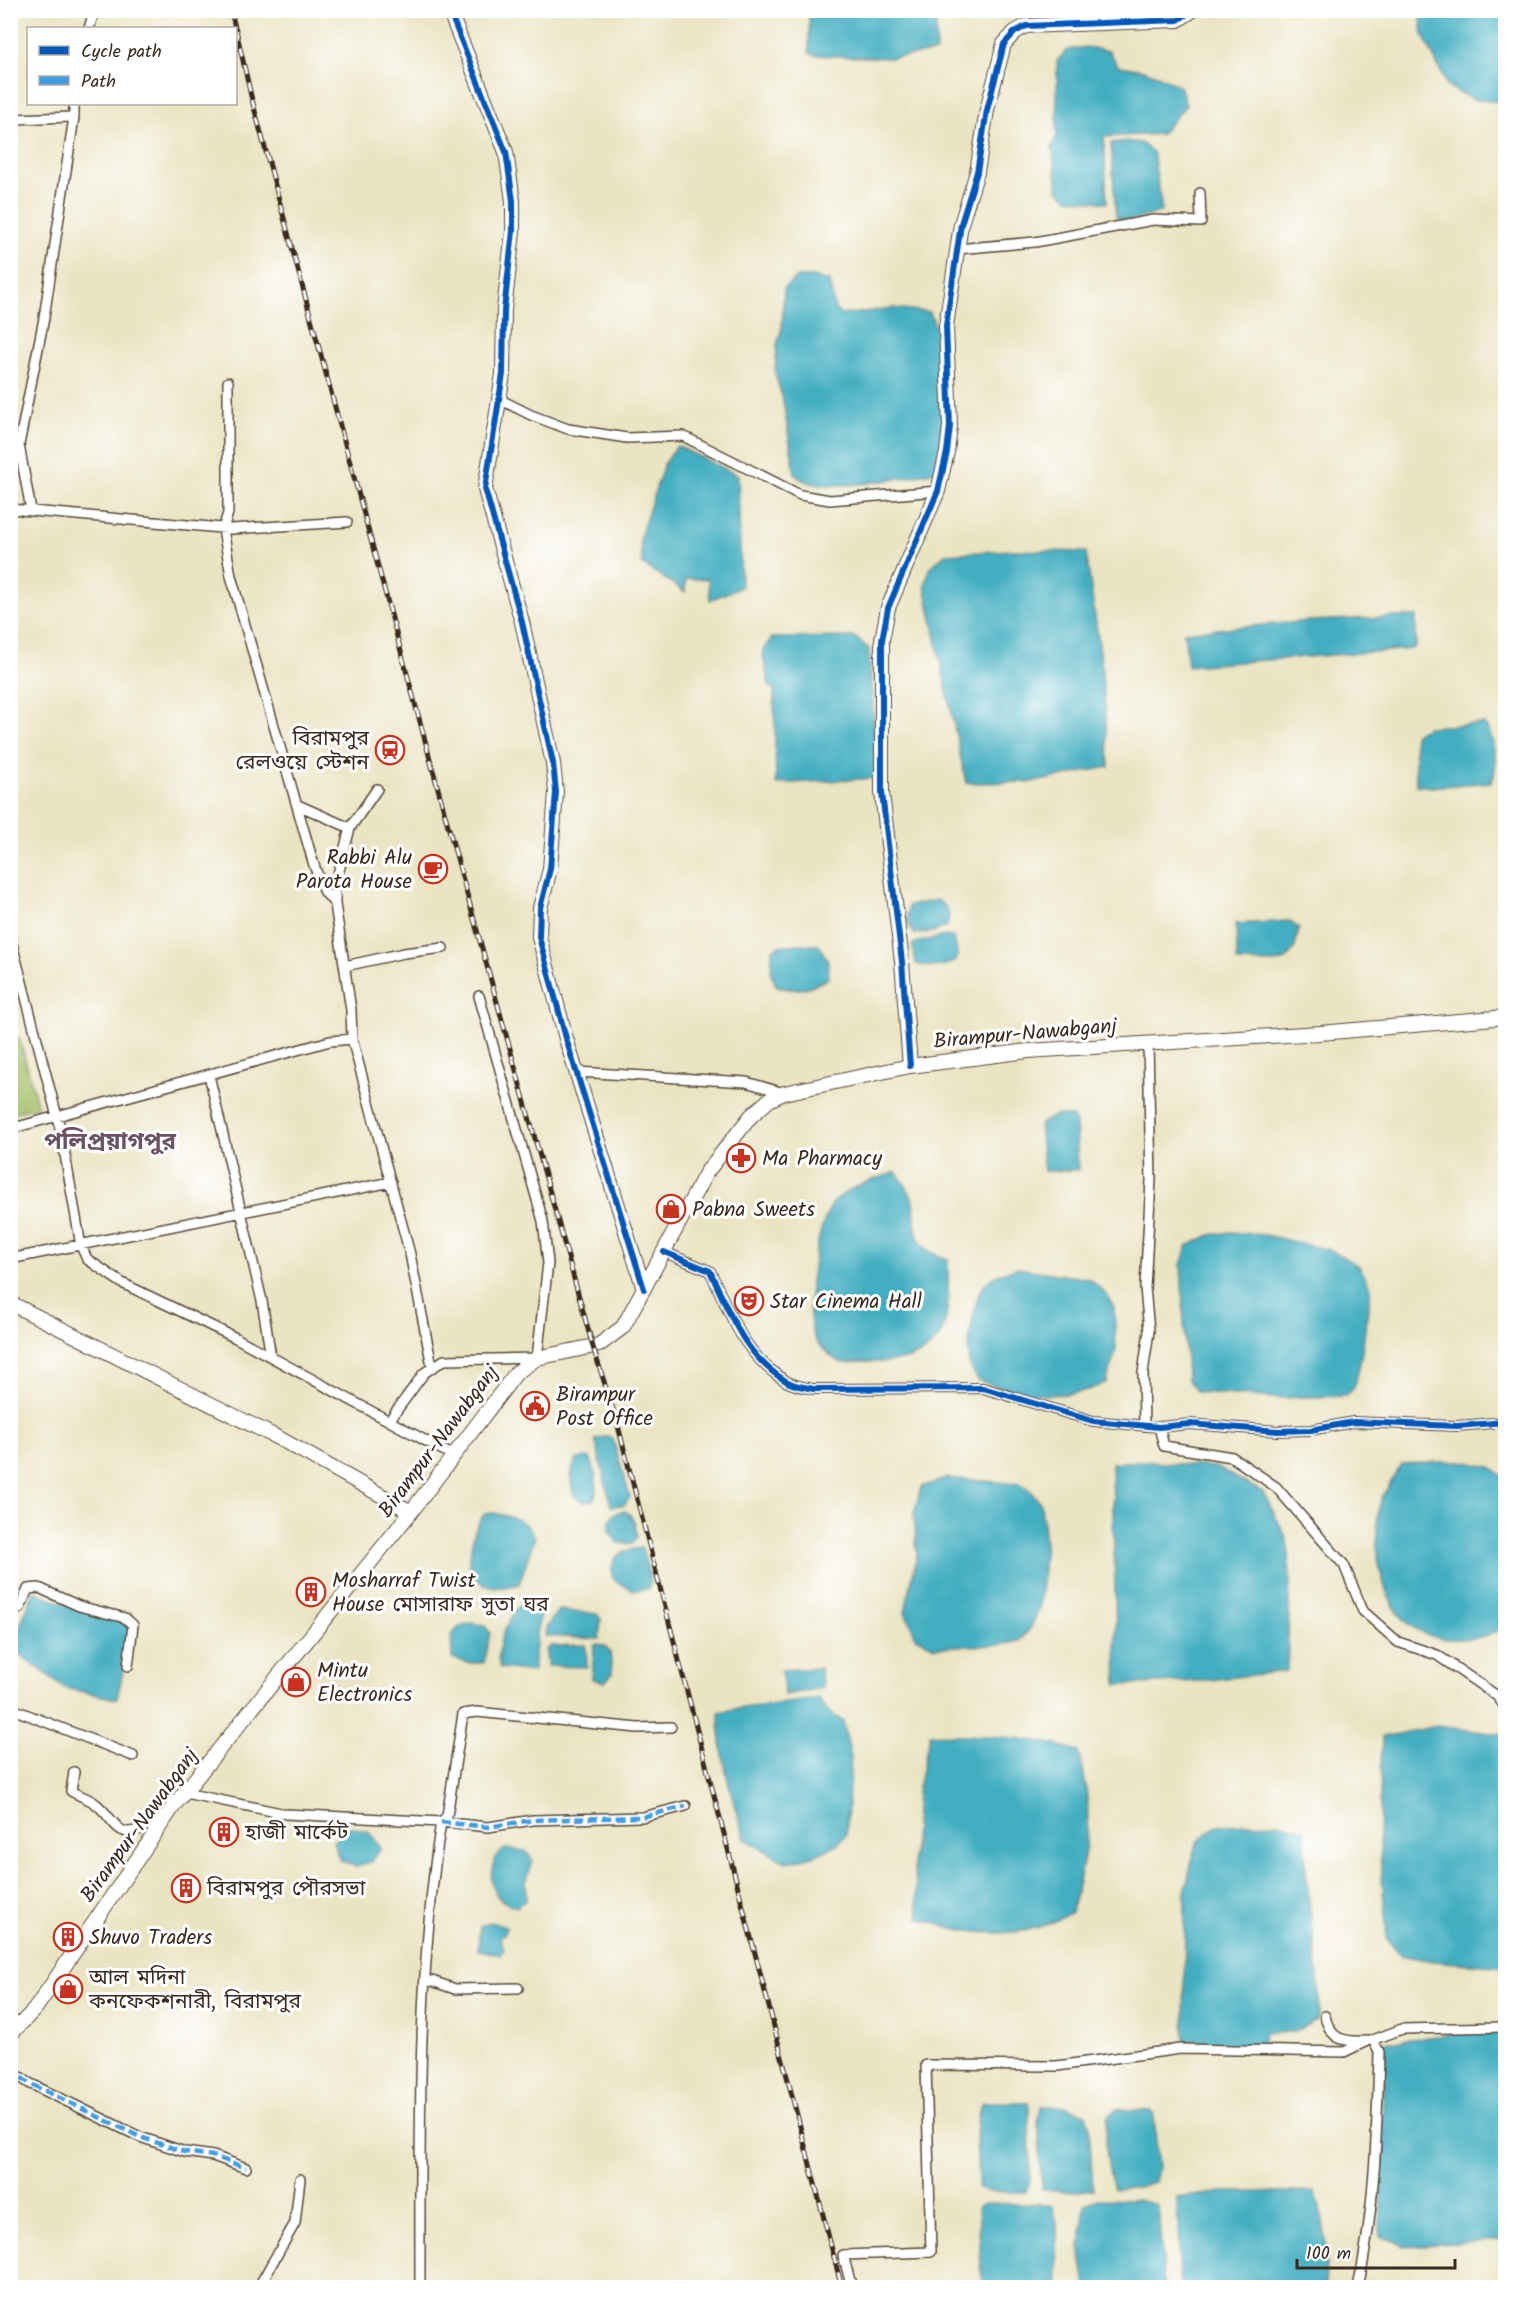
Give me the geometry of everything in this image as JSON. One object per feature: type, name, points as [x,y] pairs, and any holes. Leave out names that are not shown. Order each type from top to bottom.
[{"type":"street","points":[[89,27],[94,10]]},
{"type":"street","points":[[449,10],[506,152],[513,201],[513,231],[504,310],[503,374],[485,489],[522,622],[554,763],[556,792],[550,869],[540,908],[539,937],[577,1072],[644,1289]]},
{"type":"street","points":[[910,1065],[902,962],[882,793],[882,640],[888,608],[938,491],[947,452],[950,426],[946,326],[961,224],[977,172],[995,74],[1004,44],[1014,32],[1026,26],[1178,20],[1193,10]]},
{"type":"street","points":[[31,510],[19,445],[44,318],[74,105]]},
{"type":"street","points":[[10,141],[11,119],[74,117]]},
{"type":"street","points":[[957,249],[1035,242],[1153,220],[1202,222],[1200,193]]},
{"type":"street","points":[[228,382],[228,513],[223,529],[231,576],[246,634],[323,890],[335,904]]},
{"type":"street","points":[[499,399],[531,415],[568,429],[627,438],[683,436],[800,495],[830,500],[938,491]]},
{"type":"street","points":[[10,509],[223,529],[347,522]]},
{"type":"street","points":[[376,789],[350,828],[338,877],[335,904],[345,966],[352,1039],[410,1254],[432,1366]]},
{"type":"street","points":[[298,805],[350,828]]},
{"type":"street","points":[[10,936],[57,1116],[81,1246],[87,1259],[122,1283],[271,1357],[452,1455]]},
{"type":"street","points":[[345,966],[404,953],[443,948]]},
{"type":"street","points":[[389,1421],[432,1366],[444,1360],[537,1358],[548,1263],[543,1221],[479,996]]},
{"type":"street","name":"Birampur-Nawabganj","points":[[10,2035],[35,2009],[185,1793],[411,1512],[516,1373],[537,1358],[592,1348],[610,1338],[623,1327],[706,1173],[734,1135],[769,1100],[784,1093],[910,1065],[1028,1051],[1320,1033],[1506,1017]]},
{"type":"street","points":[[10,1129],[330,1041],[352,1039]]},
{"type":"street","points":[[1144,1426],[1143,1373],[1149,1331],[1145,1288],[1151,1180],[1148,1043]]},
{"type":"street","points":[[577,1072],[746,1082],[784,1093]]},
{"type":"street","points":[[209,1075],[262,1301],[271,1357]]},
{"type":"street","points":[[10,1259],[391,1182]]},
{"type":"street","points":[[664,1252],[710,1271],[730,1319],[742,1339],[766,1365],[788,1383],[813,1389],[983,1388],[1093,1421],[1159,1427],[1190,1424],[1278,1431],[1311,1430],[1353,1422],[1457,1426],[1506,1422]]},
{"type":"street","points":[[10,1303],[284,1441],[411,1512]]},
{"type":"street","points":[[1159,1427],[1164,1446],[1232,1457],[1276,1487],[1344,1565],[1363,1611],[1398,1642],[1437,1655],[1497,1696],[1506,1708]]},
{"type":"street","points":[[10,1612],[20,1608],[28,1589],[39,1588],[79,1606],[125,1618],[133,1625],[128,1666]]},
{"type":"street","points":[[10,1708],[133,1756]]},
{"type":"street","points":[[420,2288],[420,2115],[430,1893],[441,1822],[447,1816],[463,1714],[477,1712],[638,1728],[671,1727]]},
{"type":"street","points":[[74,1772],[71,1791],[96,1803],[114,1827],[131,1832],[142,1829],[153,1822],[162,1824]]},
{"type":"street","points":[[185,1793],[286,1814],[441,1822],[488,1827],[533,1820],[642,1817],[686,1806]]},
{"type":"street","points":[[425,1982],[432,1981],[455,1989],[518,1988]]},
{"type":"street","points":[[1325,2016],[1328,2031],[1337,2038],[1370,2041],[1379,2052],[1378,2145],[1368,2242],[1358,2288]]},
{"type":"street","points":[[852,2288],[843,2254],[931,2252],[926,2065],[1057,2066],[1180,2049],[1344,2052],[1402,2029],[1506,2027]]},
{"type":"street","points":[[10,2070],[29,2083],[140,2137],[185,2152],[213,2156],[246,2168]]},
{"type":"street","points":[[258,2288],[295,2223],[300,2179]]},
{"type":"green space","points":[[19,1037],[38,1107],[11,1113],[11,1038]]},
{"type":"water","points":[[809,11],[931,11],[936,22],[936,52],[889,58],[813,55],[809,52]]},
{"type":"water","points":[[935,11],[996,11],[993,15],[956,19]]},
{"type":"water","points":[[1420,11],[1505,11],[1505,102],[1474,100],[1448,87],[1423,35]]},
{"type":"water","points":[[1087,47],[1109,51],[1118,66],[1143,70],[1173,83],[1181,88],[1186,105],[1161,134],[1104,137],[1107,203],[1068,198],[1058,189],[1052,147],[1057,135],[1057,61],[1067,50]]},
{"type":"water","points":[[1126,141],[1141,143],[1153,152],[1162,211],[1127,220],[1116,217],[1111,143]]},
{"type":"water","points":[[797,277],[813,277],[829,281],[835,309],[841,315],[893,308],[929,312],[936,327],[940,346],[944,389],[942,434],[936,471],[884,481],[841,485],[805,481],[795,474],[783,401],[775,373],[777,345],[782,328],[784,288]]},
{"type":"water","points":[[677,446],[738,475],[741,587],[710,600],[708,579],[686,579],[685,592],[642,564],[640,537],[664,464]]},
{"type":"water","points":[[1013,550],[1086,552],[1101,659],[1109,767],[1035,782],[966,783],[925,586],[929,569],[945,554]]},
{"type":"water","points":[[1416,616],[1416,645],[1413,649],[1188,666],[1184,632],[1310,621]]},
{"type":"water","points":[[855,637],[869,649],[878,778],[776,784],[774,690],[769,685],[762,651],[772,638]]},
{"type":"water","points":[[1484,724],[1491,736],[1495,752],[1495,769],[1491,782],[1431,787],[1416,785],[1414,734],[1427,727]]},
{"type":"water","points":[[936,900],[947,910],[949,918],[947,926],[933,932],[914,934],[907,921],[908,906]]},
{"type":"water","points":[[1290,921],[1299,929],[1295,947],[1286,960],[1275,963],[1237,962],[1236,924]]},
{"type":"water","points":[[945,936],[953,937],[958,955],[954,962],[935,966],[916,964],[912,945]]},
{"type":"water","points":[[819,945],[828,961],[828,978],[803,988],[782,988],[776,985],[771,974],[772,950],[778,946]]},
{"type":"water","points":[[1056,1115],[1072,1117],[1076,1123],[1078,1170],[1044,1171],[1039,1125]]},
{"type":"water","points":[[896,1172],[913,1200],[919,1240],[929,1251],[948,1260],[948,1300],[943,1329],[932,1346],[914,1357],[893,1361],[842,1363],[819,1345],[812,1330],[810,1293],[816,1248],[828,1212],[841,1195],[863,1183]]},
{"type":"water","points":[[1230,1232],[1265,1235],[1333,1251],[1360,1267],[1371,1289],[1360,1364],[1354,1388],[1345,1396],[1276,1398],[1197,1392],[1187,1379],[1181,1265],[1187,1246],[1210,1235]]},
{"type":"water","points":[[1017,1268],[1090,1279],[1107,1295],[1114,1308],[1116,1351],[1106,1383],[1075,1393],[1042,1395],[1010,1390],[978,1380],[970,1367],[968,1357],[977,1299],[984,1285],[991,1279]]},
{"type":"water","points":[[608,1436],[613,1439],[630,1497],[624,1505],[611,1506],[595,1439]]},
{"type":"water","points":[[584,1457],[590,1458],[596,1484],[594,1500],[584,1502],[574,1496],[571,1478],[576,1460]]},
{"type":"water","points":[[1139,1461],[1215,1467],[1263,1492],[1287,1539],[1290,1579],[1287,1671],[1201,1681],[1117,1685],[1112,1463]]},
{"type":"water","points":[[1461,1461],[1491,1467],[1505,1478],[1505,1627],[1478,1638],[1448,1639],[1426,1634],[1409,1624],[1395,1609],[1380,1569],[1377,1525],[1380,1504],[1386,1489],[1402,1464]]},
{"type":"water","points":[[948,1478],[1021,1484],[1031,1491],[1041,1504],[1045,1542],[1040,1606],[1031,1627],[1020,1641],[999,1645],[934,1647],[916,1637],[905,1612],[917,1554],[914,1514],[921,1487]]},
{"type":"water","points":[[625,1511],[633,1519],[635,1526],[637,1537],[632,1544],[618,1543],[609,1531],[610,1519],[615,1513]]},
{"type":"water","points":[[493,1513],[523,1523],[528,1526],[535,1537],[519,1584],[491,1587],[479,1582],[469,1572],[476,1527],[485,1514]]},
{"type":"water","points":[[642,1548],[651,1581],[648,1589],[632,1590],[613,1579],[612,1565],[622,1553]]},
{"type":"water","points":[[34,1591],[78,1609],[129,1623],[129,1645],[117,1699],[65,1688],[11,1648]]},
{"type":"water","points":[[534,1605],[540,1612],[533,1672],[500,1668],[500,1644],[510,1619],[519,1606]]},
{"type":"water","points":[[558,1610],[597,1614],[601,1619],[599,1639],[545,1636],[546,1628]]},
{"type":"water","points":[[472,1623],[484,1625],[490,1633],[484,1663],[468,1663],[452,1658],[451,1636],[458,1628]]},
{"type":"water","points":[[598,1644],[610,1651],[612,1674],[605,1682],[592,1679],[594,1645]]},
{"type":"water","points":[[586,1645],[587,1667],[547,1666],[546,1650],[550,1646]]},
{"type":"water","points":[[820,1668],[823,1688],[784,1695],[782,1670]]},
{"type":"water","points":[[818,1698],[830,1713],[843,1721],[851,1757],[846,1836],[818,1854],[785,1862],[745,1839],[724,1761],[719,1712]]},
{"type":"water","points":[[1438,1726],[1505,1735],[1505,1967],[1432,1961],[1400,1955],[1387,1939],[1379,1840],[1382,1737]]},
{"type":"water","points":[[930,1734],[1023,1739],[1078,1751],[1084,1772],[1088,1812],[1085,1851],[1071,1912],[1053,1922],[1035,1928],[996,1933],[957,1929],[919,1918],[913,1860],[917,1791]]},
{"type":"water","points":[[1278,1823],[1305,1830],[1319,2019],[1294,2032],[1265,2033],[1262,2045],[1184,2047],[1185,1892],[1196,1843],[1217,1825]]},
{"type":"water","points":[[347,1826],[368,1831],[381,1848],[373,1861],[356,1867],[340,1860],[333,1842]]},
{"type":"water","points":[[505,1849],[526,1851],[533,1861],[526,1883],[526,1900],[516,1907],[500,1899],[492,1885],[493,1864]]},
{"type":"water","points":[[490,1922],[506,1927],[505,1933],[500,1937],[504,1949],[500,1955],[478,1950],[480,1926]]},
{"type":"water","points":[[1482,2031],[1505,2032],[1505,2240],[1405,2246],[1380,2236],[1384,2042]]},
{"type":"water","points":[[983,2102],[1029,2102],[1030,2181],[1026,2192],[989,2192],[978,2189],[976,2132],[979,2110]]},
{"type":"water","points":[[1042,2106],[1065,2106],[1086,2114],[1089,2124],[1093,2189],[1075,2192],[1042,2189],[1038,2119]]},
{"type":"water","points":[[1116,2109],[1150,2111],[1154,2115],[1158,2169],[1155,2182],[1135,2188],[1114,2189],[1108,2162],[1106,2136],[1107,2117]]},
{"type":"water","points":[[1222,2192],[1315,2192],[1324,2227],[1325,2287],[1180,2287],[1177,2198]]},
{"type":"water","points":[[1098,2199],[1137,2200],[1158,2205],[1164,2287],[1086,2287],[1080,2247],[1085,2204]]},
{"type":"water","points":[[985,2203],[1053,2205],[1057,2225],[1058,2287],[982,2287],[978,2206]]},
{"type":"railway","points":[[231,10],[235,27]]},
{"type":"railway","points":[[237,34],[251,96],[453,844],[593,1347],[617,1422],[842,2288]]},
{"type":"marked path","points":[[441,1822],[488,1827],[533,1820],[642,1817],[686,1806]]},
{"type":"marked path","points":[[10,2070],[29,2083],[140,2137],[185,2152],[213,2156],[246,2168]]},
{"type":"cycle path","points":[[449,10],[506,152],[513,201],[513,231],[504,310],[503,374],[485,489],[522,622],[553,763],[556,792],[550,869],[540,908],[539,937],[567,1042],[644,1289]]},
{"type":"cycle path","points":[[910,1066],[902,962],[882,793],[882,640],[888,608],[938,491],[947,452],[950,426],[946,326],[961,224],[977,172],[987,110],[1004,44],[1015,32],[1026,26],[1178,20],[1193,10]]},
{"type":"cycle path","points":[[664,1252],[710,1271],[739,1332],[759,1359],[771,1371],[789,1383],[813,1389],[983,1388],[1093,1421],[1159,1427],[1190,1424],[1278,1431],[1311,1430],[1353,1422],[1457,1426],[1506,1422]]},
{"type":"place","name":"বিরামপুর রেলওয়ে স্টেশন","points":[[390,750]]},
{"type":"place","name":"Rabbi Alu Parota House","points":[[433,869]]},
{"type":"place","name":"Ma Pharmacy","points":[[741,1158]]},
{"type":"place","name":"Pabna Sweets","points":[[671,1209]]},
{"type":"place","name":"Star Cinema Hall","points":[[749,1301]]},
{"type":"place","name":"Birampur Post Office","points":[[535,1406]]},
{"type":"place","name":"Mosharraf Twist House মোসারাফ সুতা ঘর","points":[[311,1592]]},
{"type":"place","name":"Mintu Electronics","points":[[296,1682]]},
{"type":"place","name":"হাজী মার্কেট","points":[[224,1832]]},
{"type":"place","name":"বিরামপুর পৌরসভা","points":[[186,1888]]},
{"type":"place","name":"Shuvo Traders","points":[[68,1937]]},
{"type":"place","name":"আল মদিনা কনফেকশনারী, বিরামপুর","points":[[68,1989]]},
{"type":"district","name":"পলিপ্রয়াগপুর","points":[[110,1141]]}]
